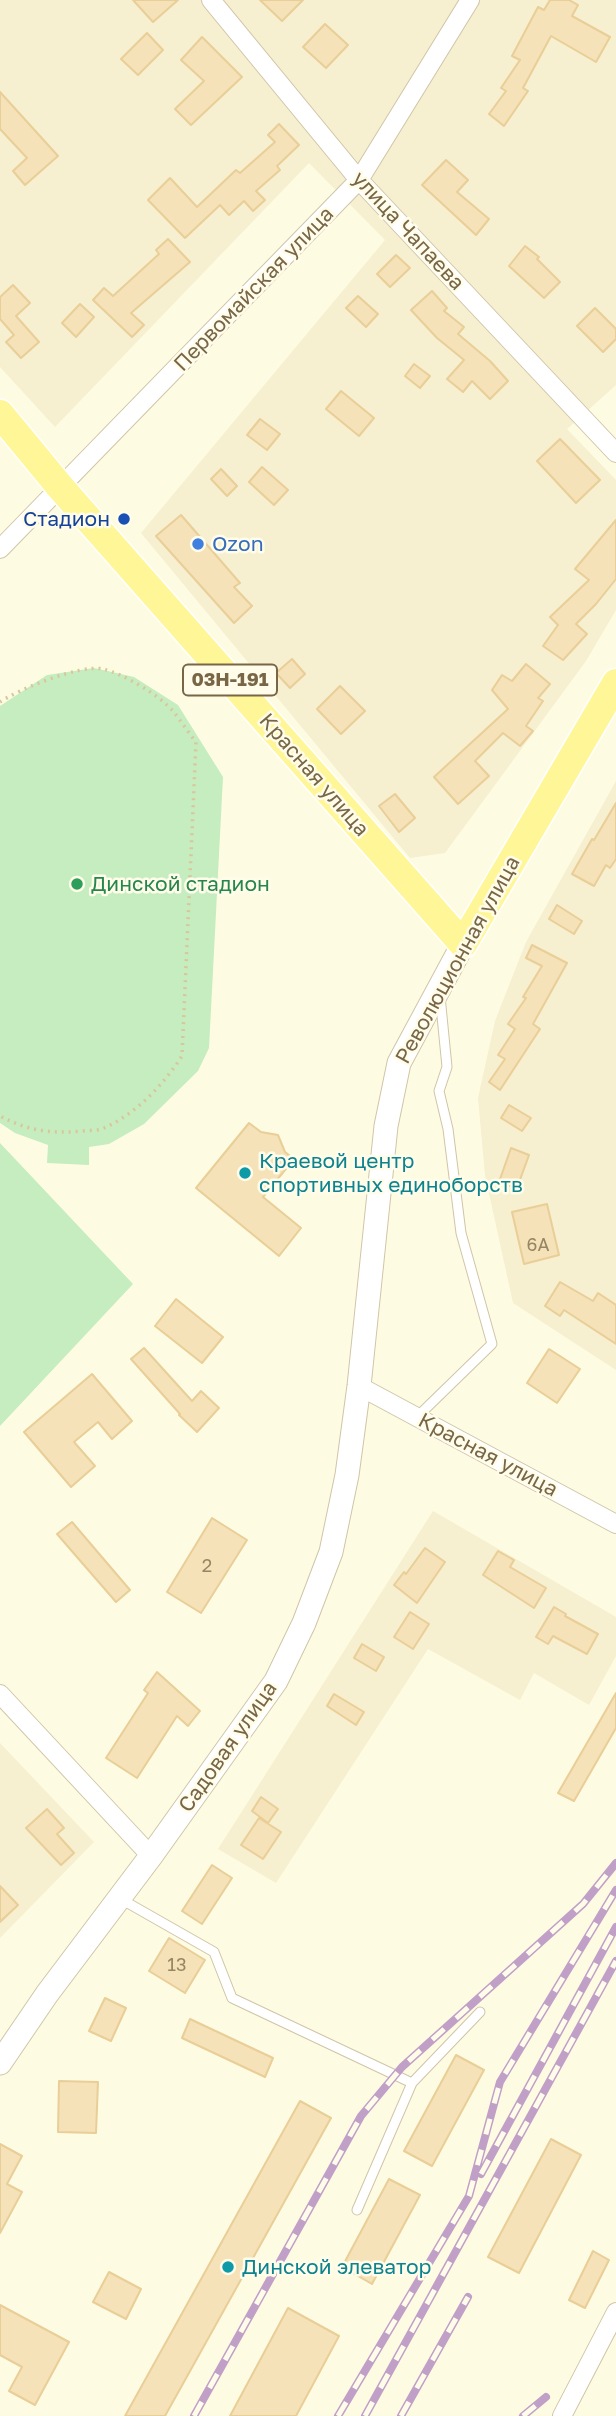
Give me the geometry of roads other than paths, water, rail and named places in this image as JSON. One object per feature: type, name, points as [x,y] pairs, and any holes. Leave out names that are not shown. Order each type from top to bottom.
[{"type":"main road","name":"Красная улица","points":[[0,414],[61,488],[463,944]]},
{"type":"main road","name":"Революционная улица","points":[[463,944],[616,683]]},
{"type":"street","name":"улица Чапаева","points":[[211,0],[359,180],[616,453]]},
{"type":"street","name":"Первомайская улица","points":[[0,549],[359,180],[470,0]]},
{"type":"street","name":"Революционная улица","points":[[359,1386],[386,1126],[398,1063],[463,944]]},
{"type":"street","name":"Красная улица","points":[[359,1386],[616,1524]]},
{"type":"street","name":"Садовая улица","points":[[0,2063],[47,1994],[151,1856],[276,1681],[304,1623],[331,1552],[347,1475],[359,1386]]},
{"type":"street","points":[[0,1694],[151,1856]]},
{"type":"street","points":[[562,2416],[616,2312]]},
{"type":"lane","points":[[417,1417],[492,1344],[461,1233],[448,1129],[439,1091],[447,1067],[439,987]]},
{"type":"lane","points":[[119,1898],[214,1952],[232,1998],[412,2083]]},
{"type":"lane","points":[[357,2210],[412,2083],[480,2012]]},
{"type":"railway","points":[[194,2416],[361,2116],[402,2067],[583,1904],[616,1863]]},
{"type":"railway","points":[[338,2416],[469,2196],[500,2082],[616,1890]]},
{"type":"railway","points":[[481,2174],[616,1927]]},
{"type":"railway","points":[[365,2416],[616,1961]]},
{"type":"railway","points":[[401,2416],[468,2297]]},
{"type":"railway","points":[[523,2416],[546,2397]]},
{"type":"place","name":"Стадион","points":[[124,519]]},
{"type":"place","name":"Ozon","points":[[198,544]]},
{"type":"place","name":"Динской стадион","points":[[77,884]]},
{"type":"place","name":"Краевой центр спортивных единоборств","points":[[245,1173]]},
{"type":"place","name":"Динской элеватор","points":[[228,2267]]}]
